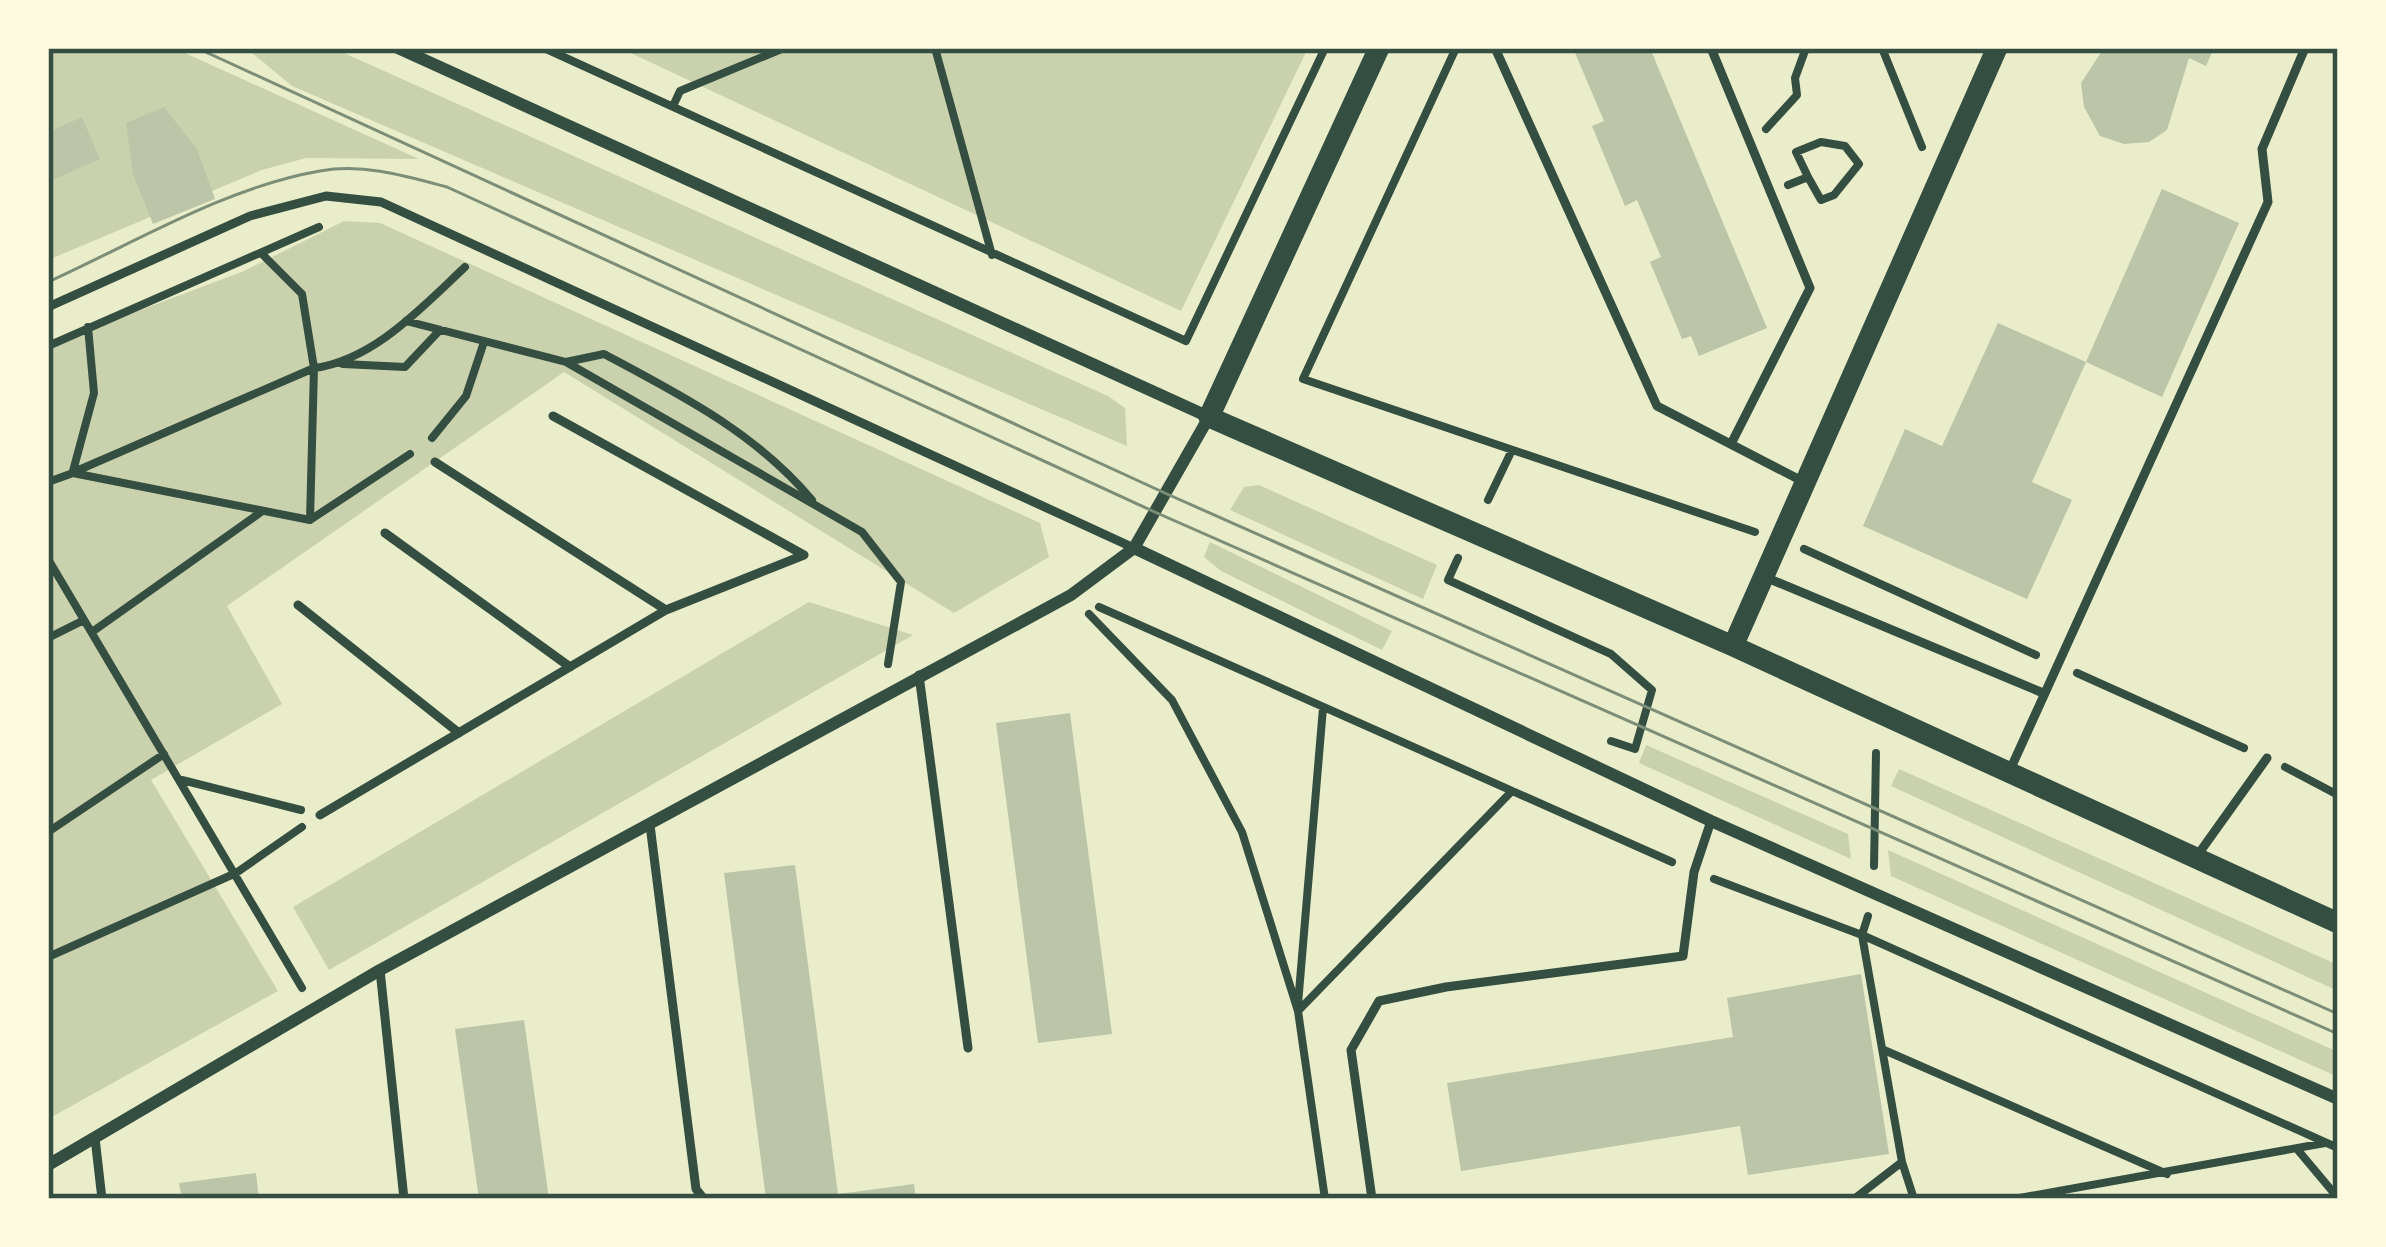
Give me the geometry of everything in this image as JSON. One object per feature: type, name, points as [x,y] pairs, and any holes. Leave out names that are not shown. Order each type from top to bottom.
[{"type":"street","points":[[398,48],[1209,417],[1733,646],[2338,923]]},
{"type":"street","points":[[48,1165],[380,970],[882,693],[1070,595],[1134,548],[1209,417],[1379,48]]},
{"type":"street","points":[[1733,646],[1997,48]]},
{"type":"street","points":[[1134,548],[1712,821],[2338,1100]]},
{"type":"lane","points":[[1495,48],[1657,406],[1804,482]]},
{"type":"lane","points":[[1711,48],[1810,288],[1731,444]]},
{"type":"lane","points":[[2008,774],[2269,202],[2262,149],[2305,48]]},
{"type":"lane","points":[[48,307],[250,216],[326,196],[381,202],[1134,548]]},
{"type":"lane","points":[[320,815],[666,610],[803,555],[553,416]]},
{"type":"lane","points":[[435,462],[666,610]]},
{"type":"lane","points":[[386,533],[570,667]]},
{"type":"lane","points":[[1763,577],[2043,693]]},
{"type":"lane","points":[[298,605],[459,733]]},
{"type":"lane","points":[[919,675],[968,1048]]},
{"type":"lane","points":[[2196,857],[2267,758]]},
{"type":"lane","points":[[1372,1199],[1351,1050],[1378,1001],[1682,956],[1694,872],[1712,821]]},
{"type":"lane","points":[[650,825],[696,1189],[704,1199]]},
{"type":"lane","points":[[380,970],[404,1199]]},
{"type":"lane","points":[[95,1138],[102,1199]]},
{"type":"path","points":[[544,48],[1186,341],[1325,48]]},
{"type":"path","points":[[674,104],[680,91],[784,48]]},
{"type":"path","points":[[935,48],[992,256]]},
{"type":"path","points":[[1456,48],[1303,379],[1758,532]]},
{"type":"path","points":[[1751,145],[1797,95],[1795,78],[1805,48]]},
{"type":"path","points":[[1882,48],[1929,163]]},
{"type":"path","points":[[1821,142],[1845,146],[1859,164],[1849,182],[1821,200],[1808,177],[1796,152],[1821,142]]},
{"type":"path","points":[[1770,192],[1808,177]]},
{"type":"path","points":[[48,346],[324,224]]},
{"type":"path","points":[[342,364],[406,321],[485,249]]},
{"type":"path","points":[[262,255],[302,294],[314,368],[310,520]]},
{"type":"path","points":[[406,321],[566,362],[862,532],[901,582],[882,693]]},
{"type":"path","points":[[73,473],[94,393],[88,327]]},
{"type":"path","points":[[48,482],[314,368],[342,364],[405,367],[440,330]]},
{"type":"path","points":[[73,473],[310,520],[429,442],[466,396],[484,341]]},
{"type":"path","points":[[566,362],[604,354],[669,388],[776,457],[817,506]]},
{"type":"path","points":[[1488,500],[1512,450]]},
{"type":"path","points":[[92,632],[262,511]]},
{"type":"path","points":[[1459,557],[1448,580],[1611,654],[1652,690],[1635,749]]},
{"type":"path","points":[[48,559],[314,1010]]},
{"type":"path","points":[[1070,595],[1172,700],[1242,832],[1298,1011],[1325,1199]]},
{"type":"path","points":[[48,638],[84,620]]},
{"type":"path","points":[[1298,1011],[1323,707]]},
{"type":"path","points":[[1876,753],[1874,893],[1862,935],[1902,1162],[1914,1199]]},
{"type":"path","points":[[48,832],[164,754]]},
{"type":"path","points":[[2267,758],[2338,795]]},
{"type":"path","points":[[180,780],[320,815]]},
{"type":"path","points":[[1298,1011],[1512,791]]},
{"type":"path","points":[[48,957],[236,873],[320,815]]},
{"type":"path","points":[[1883,1050],[2168,1175]]},
{"type":"path","points":[[2014,1199],[2328,1143]]},
{"type":"path","points":[[2297,1149],[2338,1198]]},
{"type":"path","points":[[1854,1199],[1902,1162]]},
{"type":"green space","points":[[48,48],[174,48],[419,159],[306,158],[262,170],[48,260]]},
{"type":"green space","points":[[246,48],[333,48],[1108,396],[1125,408],[1127,446],[292,86]]},
{"type":"green space","points":[[620,48],[1308,48],[1181,311]]},
{"type":"green space","points":[[344,221],[380,223],[1040,523],[1049,557],[954,613],[564,372],[227,606],[282,704],[151,780],[278,991],[48,1119],[48,345],[244,271]]},
{"type":"green space","points":[[1259,485],[1437,565],[1423,599],[1230,510],[1244,487]]},
{"type":"green space","points":[[1210,542],[1392,631],[1382,650],[1221,571],[1204,557]]},
{"type":"green space","points":[[809,602],[913,635],[329,970],[293,907]]},
{"type":"green space","points":[[1646,745],[1848,834],[1851,859],[1639,763]]},
{"type":"green space","points":[[1899,769],[2338,965],[2338,991],[1891,786]]},
{"type":"green space","points":[[1888,850],[2338,1052],[2338,1077],[1891,876]]},
{"type":"building","points":[[1573,48],[1650,48],[1767,328],[1699,356],[1691,336],[1682,339],[1650,262],[1661,257],[1637,200],[1625,206],[1592,126],[1604,121]]},
{"type":"building","points":[[2104,48],[2214,48],[2206,66],[2189,58],[2167,130],[2149,142],[2124,144],[2100,136],[2084,107],[2081,83]]},
{"type":"building","points":[[164,107],[197,149],[215,199],[153,224],[133,174],[126,123]]},
{"type":"building","points":[[82,117],[100,159],[48,182],[48,132]]},
{"type":"building","points":[[2162,189],[2239,223],[2162,397],[2086,362]]},
{"type":"building","points":[[1998,323],[2086,362],[2032,482],[2072,500],[2027,599],[1863,526],[1905,429],[1942,446]]},
{"type":"building","points":[[1070,713],[1112,1034],[1038,1043],[996,723]]},
{"type":"building","points":[[795,865],[838,1194],[766,1199],[724,873]]},
{"type":"building","points":[[1861,974],[1889,1154],[1748,1175],[1740,1126],[1461,1171],[1447,1083],[1733,1037],[1727,998]]},
{"type":"building","points":[[524,1020],[549,1199],[479,1199],[455,1029]]},
{"type":"building","points":[[256,1173],[259,1199],[182,1199],[179,1183]]},
{"type":"building","points":[[914,1184],[916,1199],[839,1199],[838,1194]]},
{"type":"tram line","points":[[197,48],[1167,494],[2338,1014]]},
{"type":"tram line","points":[[48,282],[215,203],[285,179],[352,169],[447,187],[1157,513],[2338,1034]]}]
